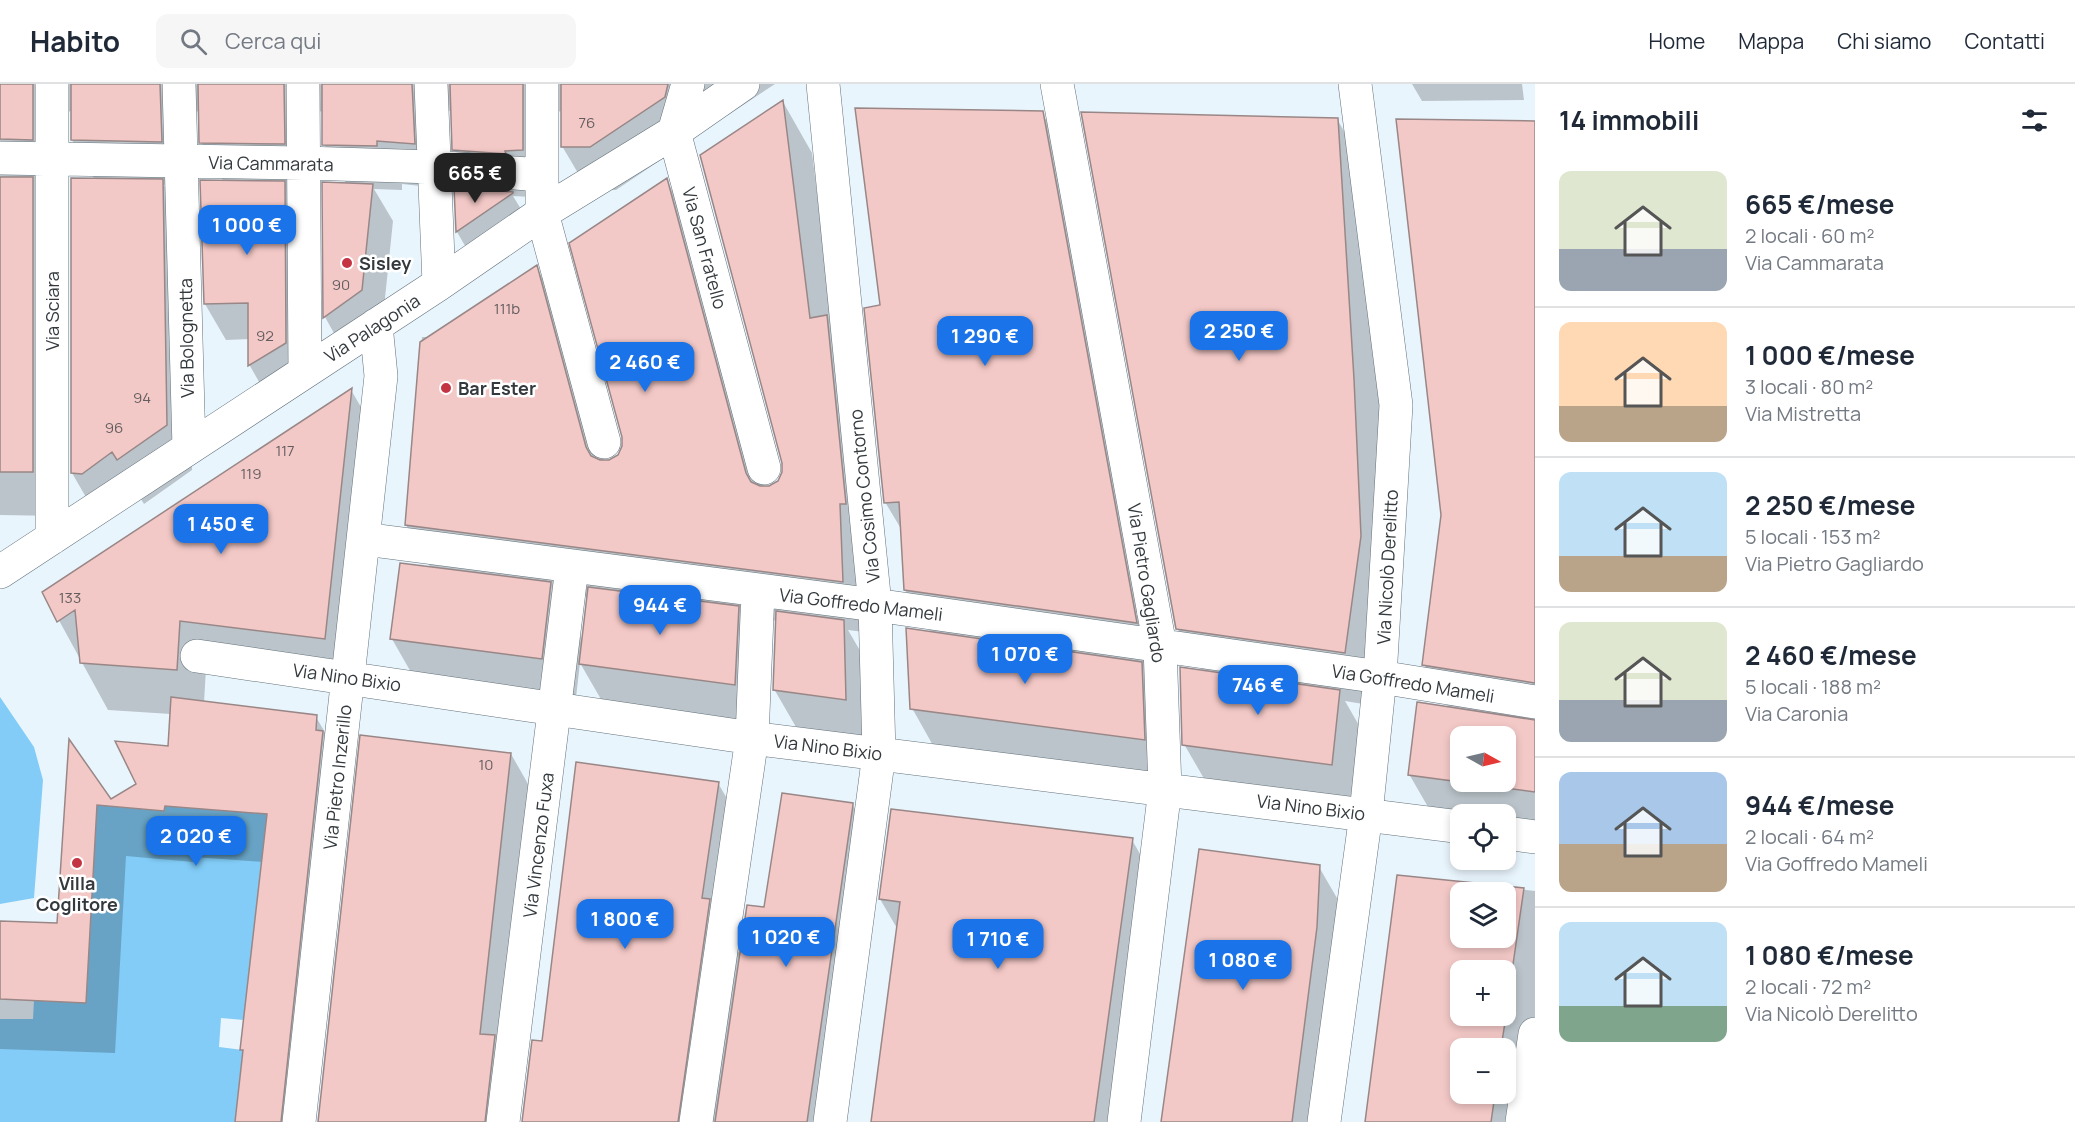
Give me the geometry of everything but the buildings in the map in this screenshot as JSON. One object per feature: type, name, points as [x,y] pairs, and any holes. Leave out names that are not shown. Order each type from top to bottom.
[{"type":"street","name":"Via Sciara","points":[[52,84],[52,538]]},
{"type":"street","name":"Via Bolognetta","points":[[180,84],[189,448]]},
{"type":"street","points":[[303,84],[305,371]]},
{"type":"street","points":[[431,84],[439,284]]},
{"type":"street","points":[[542,84],[542,213],[604,442]]},
{"type":"street","points":[[674,132],[688,84]]},
{"type":"street","name":"Via Palagonia","points":[[0,572],[439,284],[542,213],[674,132],[743,84]]},
{"type":"street","name":"Via Cosimo Contorno","points":[[823,84],[875,605],[879,754],[830,1122]]},
{"type":"street","name":"Via Pietro Gagliardo","points":[[1057,84],[1160,646],[1165,789],[1124,1122]]},
{"type":"street","name":"Via Nicolò Derelitto","points":[[1324,1122],[1366,814],[1380,677],[1396,405],[1355,84]]},
{"type":"street","name":"Via San Fratello","points":[[674,132],[764,468]]},
{"type":"street","name":"Via Cammarata","points":[[0,158],[434,167],[541,175]]},
{"type":"street","name":"Via Pietro Inzerillo","points":[[299,1122],[381,376],[376,325]]},
{"type":"street","name":"Via Goffredo Mameli","points":[[364,539],[875,605],[1380,677],[1535,702]]},
{"type":"street","name":"Via Vincenzo Fuxa","points":[[503,1122],[572,567]]},
{"type":"street","points":[[696,1122],[752,738],[759,591]]},
{"type":"street","name":"Via Nino Bixio","points":[[198,656],[752,738],[1450,825]]},
{"type":"street","points":[[1516,834],[1535,837]]},
{"type":"street","points":[[1522,1122],[1535,1034]]},
{"type":"shaded area","points":[[0,697],[34,747],[43,780],[34,898],[0,904]]},
{"type":"shaded area","points":[[97,805],[164,811],[165,806],[267,814],[244,1020],[221,1018],[219,1047],[243,1050],[235,1122],[0,1122],[0,1019],[33,1019],[34,1000],[86,1002]]},
{"type":"place","name":"Sisley","points":[[347,263]]},
{"type":"place","name":"Bar Ester","points":[[446,388]]},
{"type":"place","name":"Villa Coglitore","points":[[77,863]]}]
